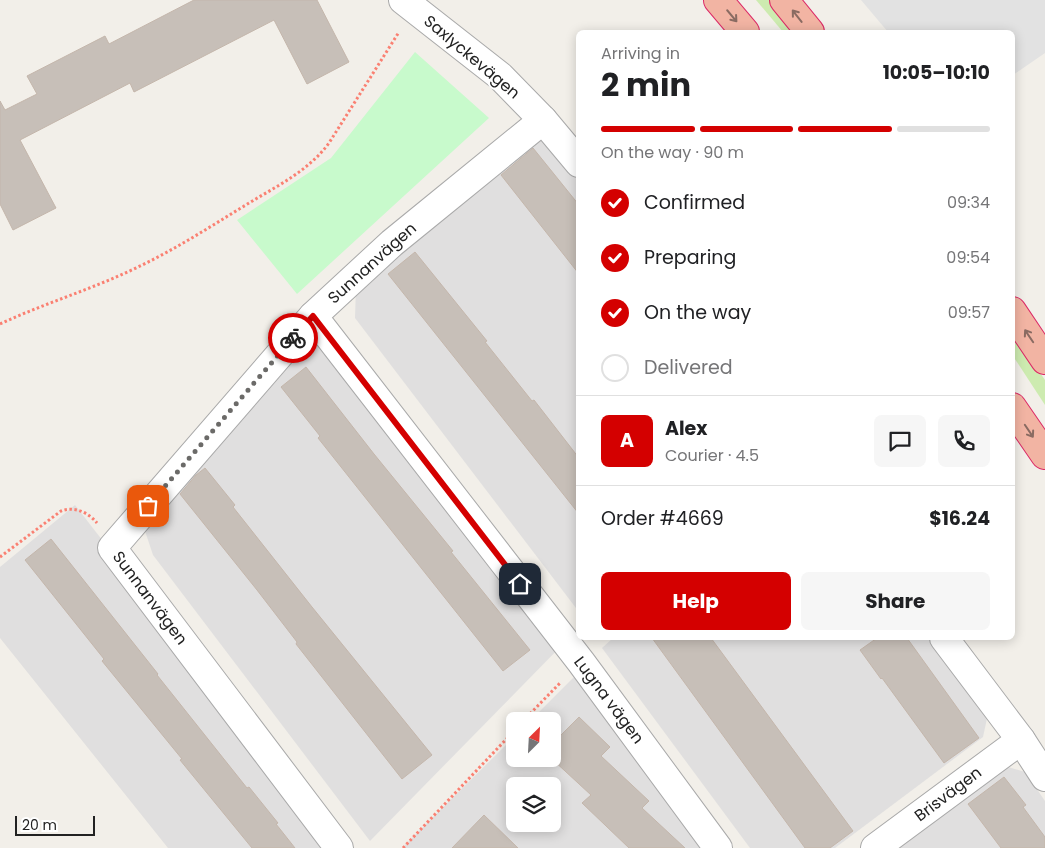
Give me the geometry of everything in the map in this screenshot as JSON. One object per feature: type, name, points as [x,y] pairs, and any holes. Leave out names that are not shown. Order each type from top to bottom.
[{"type":"highway","points":[[718,0],[743,30]]},
{"type":"highway","points":[[784,0],[808,30]]},
{"type":"highway","points":[[1015,315],[1045,360]]},
{"type":"highway","points":[[1015,411],[1045,455]]},
{"type":"street","name":"Saxlyckevägen","points":[[407,3],[500,76],[543,120],[576,159]]},
{"type":"street","name":"Sunnanvägen","points":[[339,848],[112,548],[313,316],[392,242],[543,120]]},
{"type":"street","name":"Lugna vägen","points":[[313,316],[581,662],[718,848]]},
{"type":"street","points":[[946,640],[1021,740],[1045,777]]},
{"type":"street","name":"Brisvägen","points":[[875,848],[1021,740]]},
{"type":"path","points":[[0,324],[139,267],[205,230],[301,171],[322,153],[329,143],[404,24],[407,3]]},
{"type":"path","points":[[0,557],[61,511],[68,509],[74,509],[94,519],[112,548]]},
{"type":"path","points":[[403,848],[506,739]]},
{"type":"shaded area","points":[[861,0],[1045,0],[1045,53],[1015,74],[1015,30],[886,30]]},
{"type":"shaded area","points":[[534,138],[558,142],[576,165],[576,608],[355,318],[356,287]]},
{"type":"shaded area","points":[[304,340],[335,346],[567,640],[370,841],[153,555],[142,522]]},
{"type":"shaded area","points":[[75,505],[341,848],[168,848],[0,638],[0,567]]},
{"type":"shaded area","points":[[611,640],[937,640],[989,709],[983,737],[835,848],[750,848],[602,648]]},
{"type":"shaded area","points":[[582,669],[721,848],[402,848],[506,745],[506,768],[561,768],[561,712],[539,712]]},
{"type":"shaded area","points":[[1005,766],[1025,772],[1045,801],[1045,848],[891,848]]},
{"type":"green space","points":[[756,0],[772,0],[796,30],[781,30]]},
{"type":"green space","points":[[415,52],[489,118],[297,294],[237,220],[331,158]]},
{"type":"green space","points":[[1015,336],[1045,380],[1045,405],[1015,359]]},
{"type":"building","points":[[194,0],[317,0],[349,62],[307,84],[274,20],[134,92],[130,83],[20,140],[56,208],[13,230],[0,204],[0,101],[5,110],[37,94],[27,76],[105,36],[109,44]]},
{"type":"building","points":[[533,148],[576,201],[576,270],[501,175]]},
{"type":"building","points":[[415,252],[487,341],[485,342],[532,401],[534,400],[576,454],[576,510],[388,274]]},
{"type":"building","points":[[306,367],[530,650],[503,671],[318,438],[320,436],[281,387]]},
{"type":"building","points":[[205,468],[235,505],[233,507],[312,607],[432,755],[402,779],[296,644],[297,642],[257,590],[180,494],[196,475]]},
{"type":"building","points":[[51,539],[247,788],[249,787],[278,823],[276,824],[295,848],[252,848],[180,760],[182,759],[102,661],[104,659],[25,560]]},
{"type":"building","points":[[653,640],[712,640],[853,831],[830,848],[805,848]]},
{"type":"building","points":[[874,640],[908,640],[979,738],[944,763],[860,650]]},
{"type":"building","points":[[579,717],[610,747],[601,756],[649,801],[642,808],[685,848],[629,848],[582,803],[591,795],[561,767],[561,735]]},
{"type":"building","points":[[1004,777],[1026,805],[1023,807],[1045,837],[1045,848],[1001,848],[968,804]]},
{"type":"building","points":[[484,815],[518,848],[452,848]]},
{"type":"way so far","points":[[148,506],[293,338]]},
{"type":"route","points":[[293,338],[313,316],[520,584]]}]
